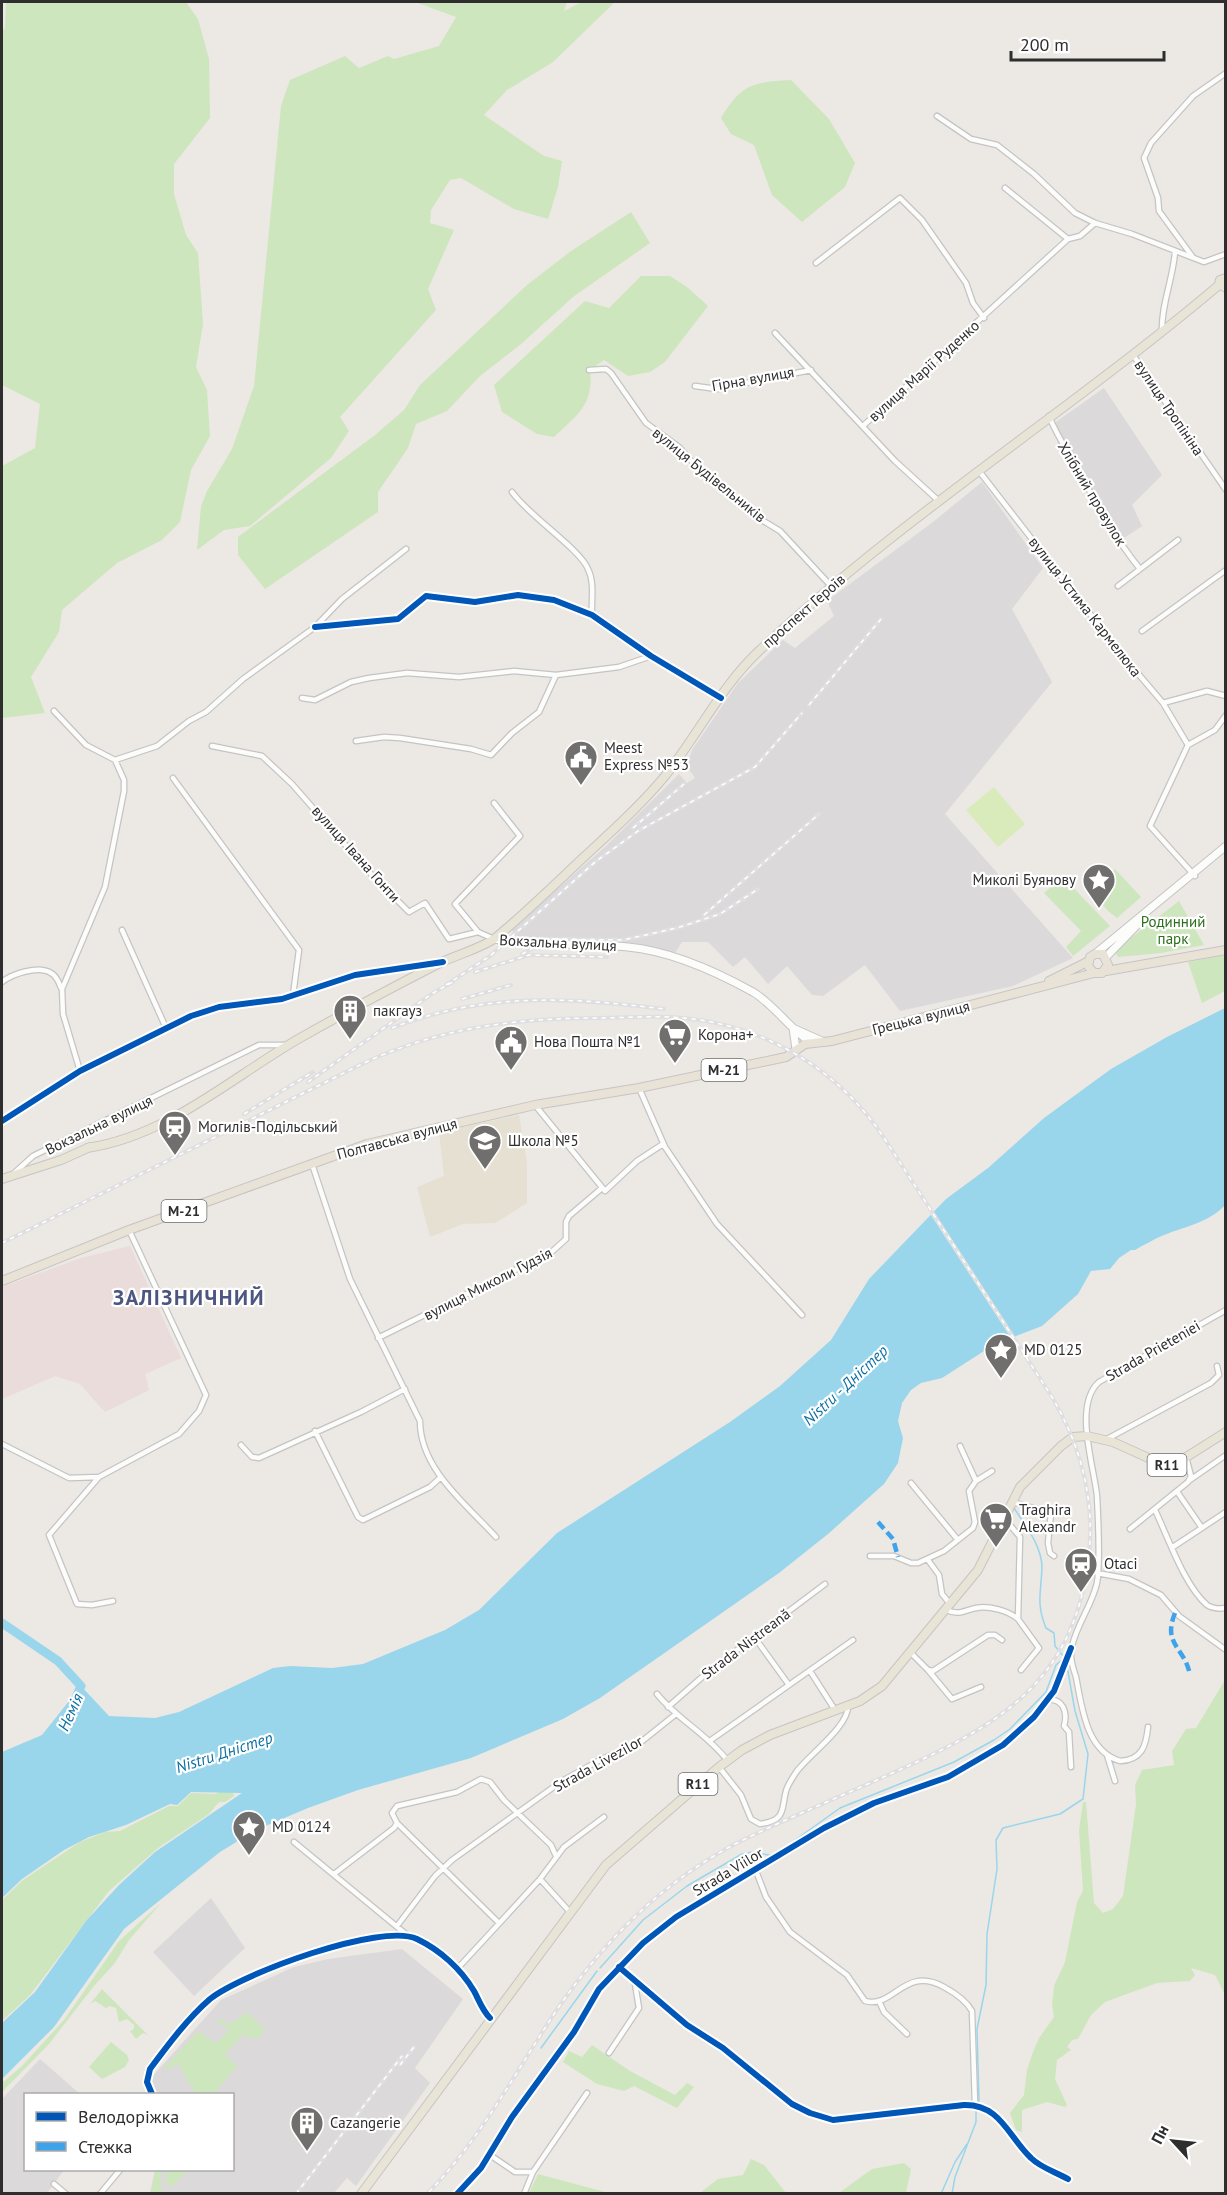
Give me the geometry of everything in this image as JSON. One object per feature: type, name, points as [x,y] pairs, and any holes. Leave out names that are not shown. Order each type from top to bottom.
[{"type":"highway","name":"М-21","points":[[1094,973],[1226,950]]},
{"type":"highway","name":"М-21","points":[[1092,957],[1106,957],[1131,965]]},
{"type":"highway","points":[[1092,957],[1088,966],[1094,973]]},
{"type":"highway","name":"Грецька вулиця","points":[[1036,988],[1092,957]]},
{"type":"highway","points":[[1106,957],[1108,965],[1106,971]]},
{"type":"highway","name":"Грецька вулиця","points":[[808,1044],[824,1042],[1094,973]]},
{"type":"highway","name":"Полтавська вулиця","points":[[2,1281],[129,1230],[368,1144],[535,1105],[639,1088],[786,1057],[796,1049],[808,1044]]},
{"type":"main road","name":"проспект Героїв","points":[[494,939],[640,805],[667,774],[721,698],[758,652],[832,587],[978,470],[1222,287],[1220,280],[1226,278]]},
{"type":"main road","points":[[1106,957],[1119,940],[1226,846]]},
{"type":"main road","points":[[1092,957],[1226,851]]},
{"type":"main road","name":"Вокзальна вулиця","points":[[2,1179],[87,1148],[125,1138],[153,1126],[196,1105],[289,1045],[443,962],[480,948],[494,939],[526,943],[630,947],[681,960],[754,993],[778,1010],[808,1044]]},
{"type":"main road","name":"Вокзальна вулиця","points":[[793,1028],[824,1042]]},
{"type":"main road","points":[[793,1028],[796,1049]]},
{"type":"main road","name":"R11","points":[[361,2193],[569,1911],[617,1854],[727,1760],[770,1735],[874,1694],[911,1653],[978,1569],[1012,1502],[1031,1475],[1061,1446],[1078,1436],[1087,1436],[1105,1440],[1158,1465],[1173,1464],[1226,1432]]},
{"type":"street","points":[[1192,256],[1159,211],[1158,198],[1144,158],[1151,143],[1193,96],[1226,73]]},
{"type":"street","points":[[937,116],[971,139],[997,145],[1034,174],[1076,213],[1095,223],[1132,234],[1204,262],[1222,253],[1226,254]]},
{"type":"street","points":[[1005,188],[1068,239]]},
{"type":"street","name":"вулиця Марії Руденко","points":[[816,263],[900,198],[922,220],[966,283],[973,303],[984,318]]},
{"type":"street","name":"вулиця Марії Руденко","points":[[864,425],[1068,239],[1080,236],[1095,223]]},
{"type":"street","points":[[1162,333],[1161,317],[1174,267],[1175,252]]},
{"type":"street","points":[[776,333],[864,425],[895,461],[940,502]]},
{"type":"street","name":"вулиця Тропініна","points":[[1133,355],[1226,490]]},
{"type":"street","name":"вулиця Будівельників","points":[[589,370],[606,369],[611,373],[646,423],[679,447],[697,467],[760,519],[780,531],[832,587]]},
{"type":"street","name":"Гірна вулиця","points":[[695,387],[717,389],[811,370]]},
{"type":"street","name":"Хлібний провулок","points":[[1049,417],[1059,440],[1094,502],[1120,545],[1140,569]]},
{"type":"street","name":"вулиця Устима Кармелюка","points":[[978,470],[1118,650],[1163,703],[1188,745]]},
{"type":"street","points":[[512,492],[531,513],[584,561],[592,585],[592,615]]},
{"type":"street","points":[[1118,586],[1178,540]]},
{"type":"street","points":[[115,760],[157,746],[189,721],[206,712],[243,679],[315,627],[342,599],[406,549]]},
{"type":"street","points":[[1142,631],[1226,570]]},
{"type":"street","points":[[315,627],[398,619],[426,596],[475,602],[518,596],[554,600],[592,615],[651,656],[721,698]]},
{"type":"street","points":[[302,698],[315,700],[351,682],[407,673],[459,677],[514,671],[556,675],[619,667],[651,656]]},
{"type":"street","points":[[356,741],[384,737],[400,738],[471,749],[491,755],[512,733],[539,712],[556,675]]},
{"type":"street","points":[[1163,703],[1207,691],[1226,696]]},
{"type":"street","points":[[54,711],[86,745],[115,760],[124,780],[124,791],[108,875],[62,989],[63,1014],[80,1071]]},
{"type":"street","points":[[1193,875],[1150,825],[1188,745],[1215,730],[1226,715]]},
{"type":"street","name":"вулиця Івана Гонти","points":[[212,746],[262,756],[292,784],[369,872],[409,912],[425,903],[448,939],[478,932]]},
{"type":"street","points":[[172,778],[299,950],[293,995]]},
{"type":"street","points":[[494,803],[520,836],[454,904],[478,932],[494,939]]},
{"type":"street","points":[[122,930],[166,1028]]},
{"type":"street","points":[[2,1121],[80,1071],[166,1028],[219,1007],[293,995],[355,975],[443,962]]},
{"type":"street","points":[[397,969],[402,974],[402,984]]},
{"type":"street","points":[[2,982],[12,974],[46,971],[55,976],[62,989]]},
{"type":"street","name":"Вокзальна вулиця","points":[[12,1175],[33,1156],[260,1045],[289,1045]]},
{"type":"street","points":[[639,1088],[663,1144],[717,1224],[802,1315]]},
{"type":"street","points":[[535,1105],[603,1190]]},
{"type":"street","name":"вулиця Миколи Гудзія","points":[[378,1338],[537,1259],[546,1257],[566,1239],[566,1222],[569,1216],[637,1161],[663,1144]]},
{"type":"street","points":[[312,1164],[350,1279],[420,1421],[422,1442],[429,1461],[496,1537]]},
{"type":"street","points":[[113,1601],[92,1605],[77,1604],[50,1535],[99,1477],[178,1434],[199,1411],[206,1395],[129,1230]]},
{"type":"street","name":"Strada Prieteniei","points":[[1097,1573],[1097,1496],[1087,1436],[1087,1398],[1093,1387],[1226,1310]]},
{"type":"street","points":[[1105,1440],[1211,1383],[1219,1375],[1217,1366]]},
{"type":"street","points":[[241,1445],[252,1458],[259,1458],[361,1412],[405,1389]]},
{"type":"street","points":[[315,1431],[358,1516],[363,1520],[430,1487],[441,1477]]},
{"type":"street","points":[[2,1444],[69,1478],[99,1477]]},
{"type":"street","points":[[960,1446],[976,1481]]},
{"type":"street","points":[[1130,1528],[1226,1455]]},
{"type":"street","points":[[1186,1457],[1191,1476],[1188,1482]]},
{"type":"street","points":[[870,1556],[894,1556],[911,1563],[928,1560],[958,1540],[973,1528],[975,1522],[969,1491],[976,1481],[992,1471]]},
{"type":"street","points":[[911,1483],[958,1540]]},
{"type":"street","points":[[1178,1492],[1202,1528]]},
{"type":"street","points":[[1012,1502],[1051,1513],[1048,1543],[1050,1553],[1054,1556]]},
{"type":"street","points":[[1155,1510],[1193,1586],[1207,1605],[1218,1609],[1226,1608]]},
{"type":"street","points":[[1173,1547],[1226,1512]]},
{"type":"street","points":[[1004,1518],[1020,1537],[1018,1619]]},
{"type":"street","points":[[928,1560],[939,1575],[942,1593],[949,1607],[956,1613],[983,1607],[1010,1613],[1018,1619],[1039,1647],[1021,1670]]},
{"type":"street","points":[[1097,1573],[1129,1579],[1161,1595],[1179,1616],[1226,1650]]},
{"type":"street","name":"Strada Viilor","points":[[457,2193],[475,2176],[490,2155],[512,2117],[574,2032],[598,1989],[669,1921],[741,1877],[756,1871],[808,1836],[858,1810],[935,1782],[971,1765],[1003,1745],[1021,1730],[1047,1700],[1060,1680],[1064,1660],[1092,1596],[1097,1573]]},
{"type":"street","name":"Strada Nistreană","points":[[669,1707],[709,1671],[825,1584]]},
{"type":"street","points":[[928,1670],[933,1671],[941,1667],[988,1635],[995,1635],[1002,1640]]},
{"type":"street","points":[[755,1638],[789,1685]]},
{"type":"street","points":[[711,1740],[853,1640]]},
{"type":"street","points":[[1071,1648],[1083,1718],[1107,1755],[1115,1781]]},
{"type":"street","points":[[911,1653],[952,1699],[981,1687]]},
{"type":"street","points":[[810,1671],[835,1710]]},
{"type":"street","points":[[657,1694],[676,1714],[711,1740],[727,1760]]},
{"type":"street","points":[[1047,1700],[1058,1701],[1064,1710],[1071,1767]]},
{"type":"street","points":[[719,1767],[741,1795],[748,1814],[756,1823],[767,1822],[778,1817],[785,1806],[786,1790],[796,1773],[846,1719],[848,1705]]},
{"type":"street","name":"Strada Livezilor","points":[[397,1926],[442,1869],[518,1813],[593,1763],[641,1742],[676,1714]]},
{"type":"street","points":[[1107,1755],[1125,1761],[1139,1755],[1145,1747],[1148,1727]]},
{"type":"street","points":[[499,1923],[397,1822],[392,1813],[397,1806],[457,1792],[485,1779],[551,1845],[556,1856]]},
{"type":"street","points":[[458,1968],[540,1879],[556,1856],[604,1817]]},
{"type":"street","points":[[334,1874],[397,1822]]},
{"type":"street","points":[[294,1842],[407,1935],[418,1939],[458,1968],[490,2018]]},
{"type":"street","points":[[756,1871],[766,1897],[794,1936],[848,1975],[865,2001],[879,2001],[904,1985],[930,1980],[952,1991],[968,2004],[972,2011],[975,2104]]},
{"type":"street","points":[[540,1879],[569,1911]]},
{"type":"street","points":[[152,2093],[147,2082],[150,2069],[204,2005],[223,1990],[294,1958],[378,1937],[407,1935]]},
{"type":"street","points":[[619,1967],[687,2025],[723,2049],[792,2104],[810,2113],[833,2120],[975,2104],[1000,2118],[1034,2161],[1068,2180]]},
{"type":"street","points":[[609,2053],[639,2008],[634,1982]]},
{"type":"street","points":[[879,2001],[884,2012],[907,2034]]},
{"type":"street","points":[[525,2193],[533,2172],[587,2093]]},
{"type":"street","points":[[490,2155],[515,2172],[533,2172]]},
{"type":"street","points":[[100,2193],[118,2171]]},
{"type":"street","points":[[54,2184],[66,2193]]},
{"type":"shaded area","points":[[1104,388],[1162,475],[1132,505],[1142,526],[1121,540],[1053,424]]},
{"type":"shaded area","points":[[982,482],[1043,568],[1012,609],[1052,682],[945,814],[1073,958],[1013,986],[900,1011],[865,965],[823,996],[812,995],[787,966],[768,984],[745,957],[733,967],[708,942],[682,942],[675,953],[637,944],[523,942],[511,930],[606,846],[679,774],[687,783],[695,778],[687,766],[692,750],[738,683],[783,640],[795,648],[834,616],[827,601],[933,522]]},
{"type":"shaded area","name":"Школа №5","points":[[519,1115],[527,1163],[527,1203],[495,1223],[463,1224],[430,1237],[417,1187],[444,1176],[439,1132]]},
{"type":"shaded area","points":[[130,1246],[181,1358],[145,1374],[149,1390],[105,1412],[80,1384],[55,1376],[2,1399],[2,1287],[78,1259]]},
{"type":"shaded area","points":[[211,1898],[245,1948],[194,1996],[153,1952]]},
{"type":"shaded area","points":[[402,1949],[463,1999],[415,2068],[430,2083],[356,2186],[347,2178],[334,2193],[150,2193],[155,2171],[234,2171],[234,2093],[157,2093],[150,2079],[221,2000],[294,1967],[328,1959]]},
{"type":"shaded area","points":[[40,2059],[79,2093],[24,2093],[24,2171],[63,2171],[47,2193],[2,2193],[2,2099]]},
{"type":"green space","points":[[6,2],[186,2],[198,19],[209,59],[210,118],[174,164],[174,194],[186,235],[198,253],[203,324],[196,367],[207,390],[210,436],[191,470],[180,522],[162,540],[117,563],[62,610],[59,632],[31,677],[45,713],[2,718],[2,466],[35,448],[40,404],[2,385],[2,31],[5,28]]},
{"type":"green space","points":[[415,2],[567,2],[564,11],[582,2],[615,2],[553,62],[507,90],[484,115],[544,156],[562,161],[558,187],[548,219],[514,209],[461,178],[450,180],[431,210],[430,223],[454,230],[428,289],[436,310],[340,417],[349,431],[331,458],[250,526],[224,530],[197,550],[201,506],[207,491],[232,449],[254,386],[281,106],[290,80],[345,56],[359,68],[388,56],[394,59],[439,46],[456,17]]},
{"type":"green space","points":[[791,80],[829,119],[855,163],[845,187],[802,222],[772,195],[754,145],[731,134],[721,118],[735,98],[750,87],[767,82]]},
{"type":"green space","points":[[631,212],[650,243],[573,297],[520,345],[480,376],[447,411],[416,424],[408,448],[378,492],[378,512],[265,589],[238,555],[238,537],[375,435],[404,410],[420,385],[527,285],[571,251]]},
{"type":"green space","points":[[641,276],[670,276],[687,287],[708,306],[665,362],[650,372],[628,376],[604,360],[590,370],[589,392],[582,408],[554,437],[537,434],[502,412],[494,385],[585,301],[609,308]]},
{"type":"green space","points":[[994,787],[1025,824],[998,847],[966,810]]},
{"type":"green space","points":[[1115,869],[1141,897],[1117,918],[1108,911],[1091,890]]},
{"type":"green space","points":[[1063,877],[1110,926],[1073,956],[1066,947],[1081,931],[1044,893]]},
{"type":"green space","name":"Родинний парк","points":[[1179,901],[1204,945],[1161,953],[1118,957],[1116,954],[1119,947]]},
{"type":"green space","points":[[1225,955],[1225,991],[1202,1003],[1188,962]]},
{"type":"green space","points":[[1225,1680],[1225,1995],[1215,1975],[1191,1968],[1195,1975],[1190,1981],[1157,1983],[1105,2002],[1091,2015],[1078,2039],[1072,2040],[1067,2047],[1071,2050],[1057,2060],[1055,2079],[1067,2105],[1065,2107],[1047,2102],[1022,2110],[1022,2132],[1016,2130],[1010,2113],[1024,2095],[1027,2070],[1033,2052],[1039,2038],[1054,2017],[1052,2005],[1054,1986],[1065,1962],[1077,1902],[1083,1891],[1079,1830],[1083,1802],[1086,1802],[1094,1903],[1103,1913],[1113,1909],[1123,1896],[1136,1804],[1135,1785],[1142,1770],[1174,1765],[1172,1751],[1186,1729],[1196,1728]]},
{"type":"green space","points":[[220,1791],[233,1792],[234,1796],[225,1802],[219,1802],[209,1814],[158,1848],[109,1891],[30,1995],[2,2021],[2,1900],[23,1880],[80,1842],[105,1832],[120,1831],[169,1806],[178,1806],[191,1793],[216,1794]]},
{"type":"green space","points":[[161,1903],[129,1940],[115,1963],[49,2044],[2,2092],[2,2083],[22,2066],[64,2020],[119,1941]]},
{"type":"green space","points":[[102,1989],[148,2035],[143,2033],[136,2039],[130,2031],[134,2029],[134,2025],[127,2019],[119,2022],[116,2008],[110,2006],[106,2008],[95,2001],[90,2004]]},
{"type":"green space","points":[[247,2012],[264,2028],[261,2036],[252,2039],[244,2034],[225,2054],[237,2066],[215,2093],[195,2093],[178,2064],[164,2071],[164,2068],[198,2031],[216,2043],[229,2030],[216,2020],[221,2019],[229,2025]]},
{"type":"green space","points":[[111,2042],[127,2055],[129,2060],[125,2067],[102,2079],[89,2067]]},
{"type":"green space","points":[[592,2045],[630,2071],[675,2095],[687,2083],[694,2087],[677,2108],[634,2086],[624,2091],[597,2084],[563,2062],[569,2051],[582,2057]]},
{"type":"green space","points":[[751,2159],[764,2165],[786,2193],[700,2193],[718,2179],[743,2175]]},
{"type":"green space","points":[[904,2163],[911,2169],[906,2193],[839,2193],[872,2169]]},
{"type":"green space","points":[[155,2171],[161,2171],[161,2189],[164,2193],[151,2193]]},
{"type":"green space","points":[[166,2171],[188,2171],[171,2187],[166,2184]]},
{"type":"green space","points":[[538,2174],[605,2192],[609,2193],[529,2193]]},
{"type":"water","points":[[1225,1008],[1226,1204],[1205,1220],[1131,1250],[1119,1258],[1110,1269],[1091,1271],[1078,1294],[1042,1326],[995,1344],[942,1378],[921,1383],[911,1390],[902,1403],[898,1421],[903,1438],[898,1463],[884,1484],[828,1534],[779,1573],[600,1698],[563,1719],[471,1758],[358,1790],[308,1808],[256,1830],[220,1852],[124,1929],[54,2027],[2,2079],[2,2023],[35,1992],[86,1921],[119,1885],[155,1852],[242,1793],[191,1792],[177,1805],[170,1804],[126,1825],[89,1837],[64,1850],[22,1879],[2,1898],[2,1752],[42,1735],[81,1686],[109,1716],[155,1718],[179,1712],[273,1668],[290,1666],[332,1668],[363,1664],[445,1630],[479,1610],[557,1533],[730,1422],[780,1386],[831,1340],[869,1279],[946,1199],[988,1168],[1044,1118],[1111,1069]]},
{"type":"pier","points":[[932,1209],[1017,1340],[1013,1341],[929,1212]]},
{"type":"waterway","points":[[1014,1508],[1032,1536],[1039,1552],[1042,1568],[1041,1612],[1046,1628],[1054,1633],[1055,1646],[1065,1658]]},
{"type":"waterway","name":"Немія","points":[[2,1623],[58,1661],[81,1686],[76,1697]]},
{"type":"waterway","points":[[600,1968],[643,1920],[687,1886],[742,1854],[753,1852],[773,1856],[840,1808],[954,1762],[994,1740],[1010,1729],[1046,1692],[1056,1665],[1064,1658]]},
{"type":"waterway","points":[[979,2102],[977,2029],[986,1985],[987,1934],[997,1869],[996,1840],[1003,1828],[1060,1814],[1083,1799],[1088,1754],[1075,1711],[1067,1666]]},
{"type":"waterway","points":[[541,2048],[597,1971]]},
{"type":"waterway","points":[[952,2194],[955,2177],[976,2122],[976,2109]]},
{"type":"waterway","points":[[941,2194],[955,2162],[967,2144]]},
{"type":"railway","points":[[809,705],[881,619]]},
{"type":"railway","points":[[446,985],[490,956],[595,862],[638,831],[755,767],[802,713]]},
{"type":"railway","points":[[633,828],[684,784]]},
{"type":"railway","points":[[704,915],[819,814]]},
{"type":"railway","points":[[522,954],[550,939],[623,940],[677,928],[720,914],[758,889]]},
{"type":"railway","points":[[475,972],[529,955],[607,957]]},
{"type":"railway","points":[[308,1082],[433,993],[453,982]]},
{"type":"railway","points":[[462,999],[511,985]]},
{"type":"railway","points":[[392,1028],[426,1016],[493,1003],[560,1000],[664,1009]]},
{"type":"railway","points":[[2,1243],[364,1063],[421,1041],[478,1027],[567,1018],[663,1017],[715,1023],[773,1042],[799,1056],[824,1073],[868,1116],[1052,1397],[1071,1436],[1079,1456],[1088,1497],[1090,1518],[1088,1562],[1079,1605],[1065,1641],[1045,1672],[1021,1698],[993,1720],[961,1739],[869,1784],[735,1844],[682,1877],[658,1896],[614,1938],[574,1985],[480,2129],[427,2194]]},
{"type":"railway","points":[[244,1114],[313,1072]]},
{"type":"railway","points":[[400,2065],[414,2047]]},
{"type":"railway","points":[[296,2194],[402,2056]]},
{"type":"marked path","points":[[878,1522],[893,1539],[898,1557]]},
{"type":"marked path","points":[[1175,1613],[1171,1632],[1190,1675]]},
{"type":"cycle path","points":[[315,627],[398,619],[426,596],[475,602],[518,595],[554,600],[592,615],[651,656],[721,698]]},
{"type":"cycle path","points":[[2,1121],[80,1071],[191,1016],[219,1007],[282,999],[355,975],[443,962]]},
{"type":"cycle path","points":[[457,2194],[481,2168],[512,2117],[574,2032],[599,1989],[643,1943],[676,1917],[824,1828],[874,1803],[948,1777],[1003,1745],[1034,1717],[1054,1691],[1071,1648]]},
{"type":"cycle path","points":[[152,2093],[147,2082],[150,2069],[186,2023],[210,1999],[250,1977],[312,1953],[344,1944],[399,1936],[417,1939],[434,1949],[456,1968],[469,1983],[490,2018]]},
{"type":"cycle path","points":[[619,1967],[687,2025],[723,2048],[792,2104],[810,2113],[833,2120],[964,2105],[976,2106],[995,2116],[1035,2161],[1068,2179]]},
{"type":"place","name":"Meest Express №53","points":[[581,786]]},
{"type":"place","name":"Миколі Буянову","points":[[1099,909]]},
{"type":"place","name":"пакгауз","points":[[350,1040]]},
{"type":"place","name":"Корона+","points":[[675,1064]]},
{"type":"place","name":"Нова Пошта №1","points":[[511,1071]]},
{"type":"place","name":"Могилів-Подільський","points":[[175,1156]]},
{"type":"place","name":"Школа №5","points":[[485,1170]]},
{"type":"place","name":"MD 0125","points":[[1001,1379]]},
{"type":"place","name":"Traghira Alexandr","points":[[996,1548]]},
{"type":"place","name":"Otaci","points":[[1081,1593]]},
{"type":"place","name":"MD 0124","points":[[249,1856]]},
{"type":"place","name":"Cazangerie","points":[[307,2152]]},
{"type":"district","name":"ЗАЛІЗНИЧНИЙ","points":[[189,1298]]},
{"type":"water label","name":"Nistru - Дністер","points":[[845,1385]]},
{"type":"water label","name":"Nistru Дністер","points":[[224,1752]]}]
